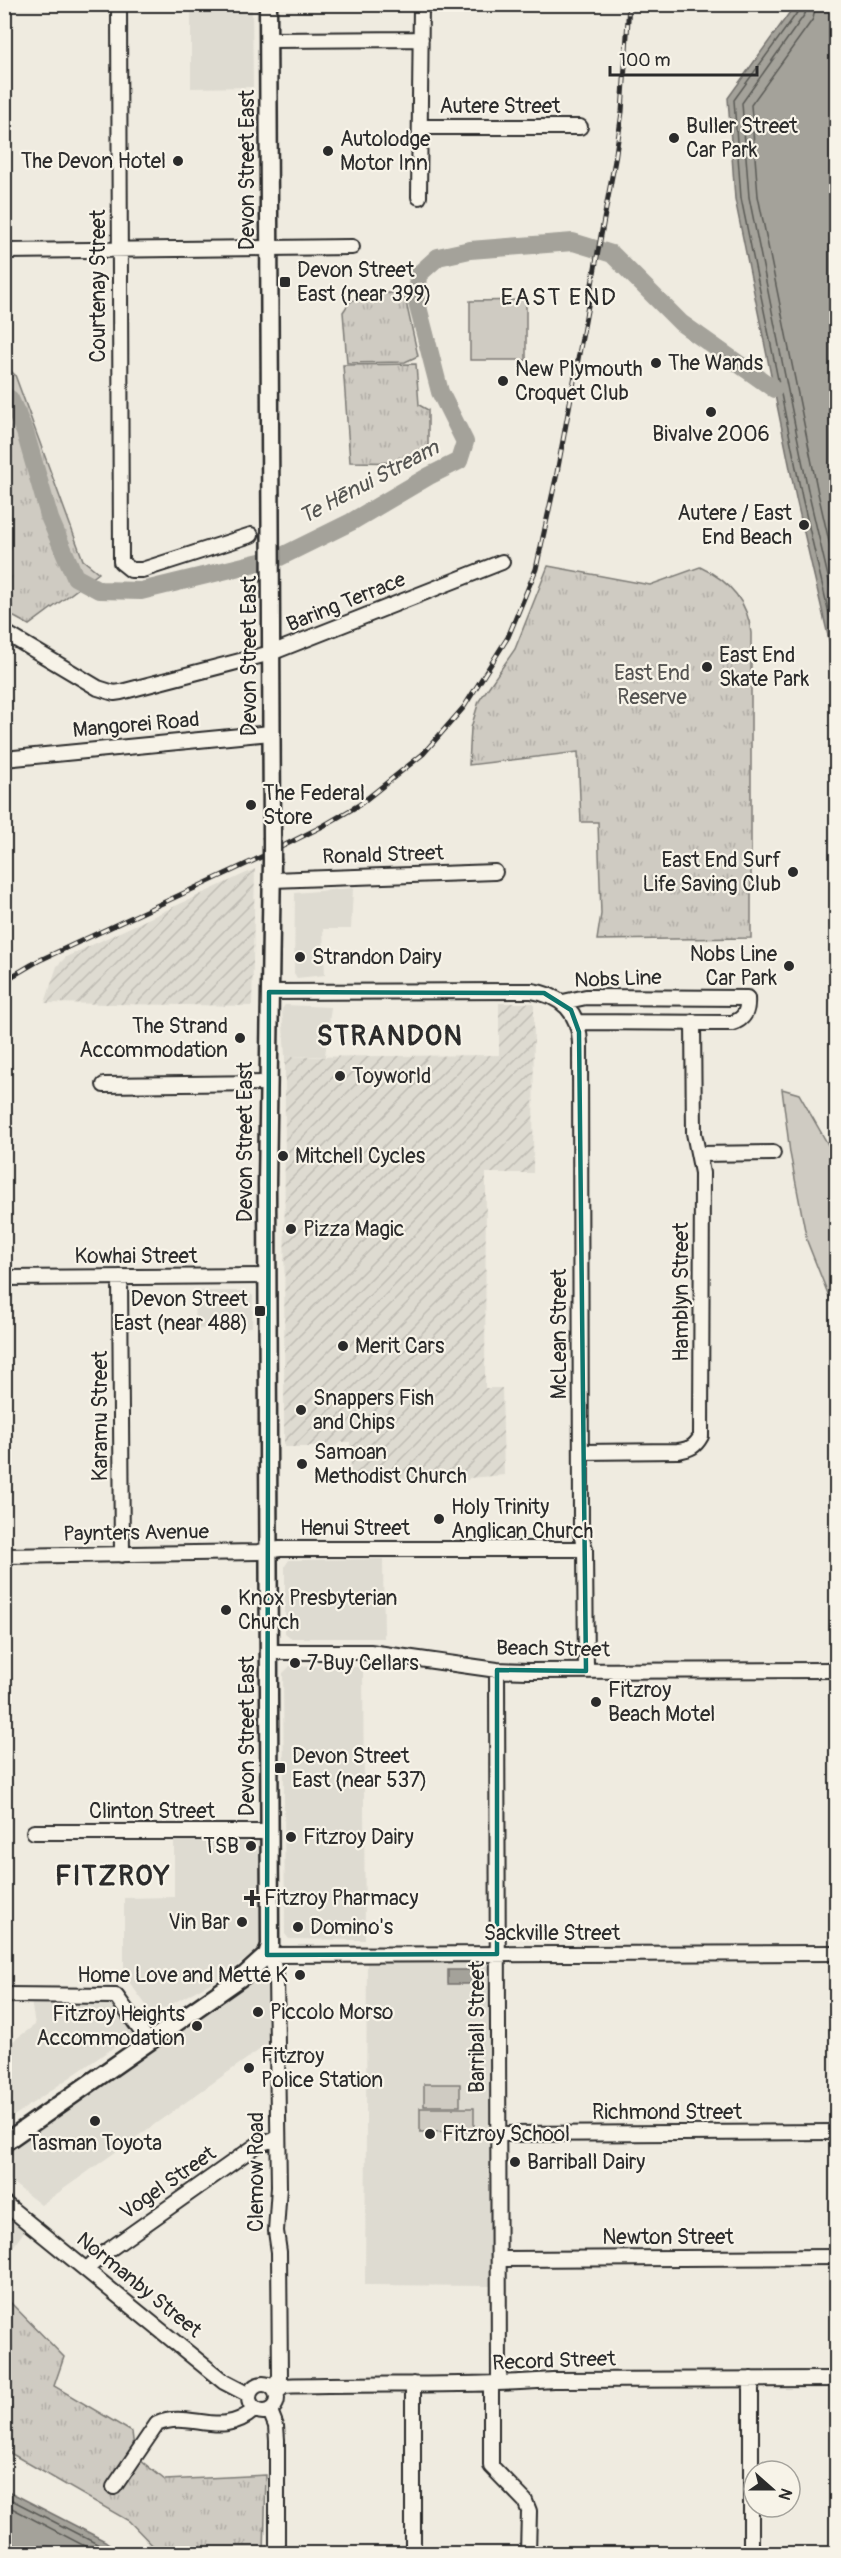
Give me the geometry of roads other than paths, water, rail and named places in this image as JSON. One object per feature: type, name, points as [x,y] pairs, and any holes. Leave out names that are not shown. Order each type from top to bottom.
[{"type":"main road","name":"Devon Street East","points":[[267,1955],[271,1940],[268,1083],[272,880],[268,4]]},
{"type":"main road","points":[[4,2143],[246,1974],[267,1955]]},
{"type":"street","name":"Courtenay Street","points":[[118,4],[120,555],[124,566],[131,570],[142,570],[251,535]]},
{"type":"street","points":[[419,197],[421,4]]},
{"type":"street","points":[[269,40],[421,39]]},
{"type":"street","name":"Autere Street","points":[[420,127],[580,127]]},
{"type":"street","points":[[4,251],[352,247]]},
{"type":"street","name":"Baring Terrace","points":[[4,632],[98,688],[114,693],[272,653],[502,562]]},
{"type":"street","name":"Mangorei Road","points":[[4,759],[271,734]]},
{"type":"street","name":"Ronald Street","points":[[272,880],[495,872]]},
{"type":"street","name":"Nobs Line","points":[[269,992],[532,991],[555,997],[563,1002],[585,997],[747,998],[747,1012],[739,1021],[732,1023],[576,1022]]},
{"type":"street","name":"McLean Street","points":[[563,1002],[576,1022],[580,1043],[581,1534],[585,1549],[586,1671]]},
{"type":"street","name":"Hamblyn Street","points":[[581,1452],[688,1450],[696,1445],[701,1436],[702,1173],[694,1133],[692,1101],[693,1022]]},
{"type":"street","points":[[104,1085],[268,1083]]},
{"type":"street","points":[[699,1154],[773,1154]]},
{"type":"street","name":"Kowhai Street","points":[[4,1278],[268,1276]]},
{"type":"street","name":"Karamu Street","points":[[120,1277],[122,1555]]},
{"type":"street","name":"Henui Street","points":[[269,1551],[585,1549]]},
{"type":"street","name":"Paynters Avenue","points":[[4,1556],[269,1551]]},
{"type":"street","name":"Beach Street","points":[[269,1652],[370,1652],[497,1670],[837,1670]]},
{"type":"street","name":"Barriball Street","points":[[497,1670],[499,2259],[492,2466],[525,2502],[529,2511],[528,2553]]},
{"type":"street","name":"Clinton Street","points":[[34,1832],[270,1832]]},
{"type":"street","name":"Sackville Street","points":[[267,1955],[837,1953]]},
{"type":"street","name":"Clemow Road","points":[[267,1955],[276,1975],[279,2187],[276,2231],[279,2252],[280,2377],[275,2391]]},
{"type":"street","points":[[4,1995],[116,1996],[148,2042]]},
{"type":"street","name":"Richmond Street","points":[[498,2134],[837,2132]]},
{"type":"street","name":"Vogel Street","points":[[87,2269],[103,2254],[258,2145],[277,2138]]},
{"type":"street","name":"Normanby Street","points":[[4,2204],[224,2382],[249,2395]]},
{"type":"street","name":"Newton Street","points":[[499,2259],[837,2257]]},
{"type":"street","points":[[751,2379],[751,2553]]},
{"type":"street","name":"Record Street","points":[[275,2391],[284,2386],[495,2384],[553,2380],[837,2379]]},
{"type":"street","points":[[262,2384],[275,2391],[277,2401],[270,2410],[261,2412],[254,2410],[249,2403],[249,2395],[254,2387],[262,2384]]},
{"type":"street","points":[[413,2384],[413,2553]]},
{"type":"street","points":[[114,2487],[157,2424],[172,2421],[232,2424],[242,2420],[254,2410]]},
{"type":"street","points":[[270,2410],[276,2426],[277,2440],[277,2553]]},
{"type":"water","points":[[795,5],[836,5],[836,670],[796,498],[735,199],[728,98]]},
{"type":"water","points":[[448,1970],[476,1970],[475,1984],[448,1984]]},
{"type":"water","points":[[4,2489],[105,2541],[121,2553],[27,2553],[5,2537]]},
{"type":"waterway","name":"Te Hēnui Stream","points":[[4,396],[10,399],[25,432],[50,519],[75,577],[99,590],[141,591],[280,557],[351,522],[459,461],[465,442],[440,392],[416,299],[418,275],[438,257],[470,250],[573,242],[612,254],[681,323],[774,389]]},
{"type":"railway","points":[[4,981],[38,961],[255,860],[359,805],[423,754],[464,707],[508,637],[536,569],[556,478],[615,160],[622,112],[629,4]]},
{"type":"place","name":"Buller Street Car Park","points":[[674,138]]},
{"type":"place","name":"Autolodge Motor Inn","points":[[328,151]]},
{"type":"place","name":"The Devon Hotel","points":[[178,161]]},
{"type":"place","name":"Devon Street East (near 399)","points":[[285,282]]},
{"type":"place","name":"The Wands","points":[[656,363]]},
{"type":"place","name":"New Plymouth Croquet Club","points":[[503,381]]},
{"type":"place","name":"Bivalve 2006","points":[[711,412]]},
{"type":"place","name":"Autere / East End Beach","points":[[804,525]]},
{"type":"place","name":"East End Skate Park","points":[[707,667]]},
{"type":"place","name":"The Federal Store","points":[[251,805]]},
{"type":"place","name":"East End Surf Life Saving Club","points":[[793,872]]},
{"type":"place","name":"Strandon Dairy","points":[[300,957]]},
{"type":"place","name":"Nobs Line Car Park","points":[[789,966]]},
{"type":"place","name":"The Strand Accommodation","points":[[240,1038]]},
{"type":"place","name":"Toyworld","points":[[340,1076]]},
{"type":"place","name":"Mitchell Cycles","points":[[283,1156]]},
{"type":"place","name":"Pizza Magic","points":[[291,1229]]},
{"type":"place","name":"Devon Street East (near 488)","points":[[260,1311]]},
{"type":"place","name":"Merit Cars","points":[[343,1346]]},
{"type":"place","name":"Snappers Fish and Chips","points":[[301,1410]]},
{"type":"place","name":"Samoan Methodist Church","points":[[302,1464]]},
{"type":"place","name":"Holy Trinity Anglican Church","points":[[439,1519]]},
{"type":"place","name":"Knox Presbyterian Church","points":[[226,1610]]},
{"type":"place","name":"7 Buy Cellars","points":[[295,1663]]},
{"type":"place","name":"Fitzroy Beach Motel","points":[[596,1702]]},
{"type":"place","name":"Devon Street East (near 537)","points":[[280,1768]]},
{"type":"place","name":"Fitzroy Dairy","points":[[291,1837]]},
{"type":"place","name":"TSB","points":[[251,1846]]},
{"type":"place","name":"Fitzroy Pharmacy","points":[[252,1898]]},
{"type":"place","name":"Vin Bar","points":[[242,1922]]},
{"type":"place","name":"Domino's","points":[[298,1927]]},
{"type":"place","name":"Home Love and Mette K","points":[[300,1975]]},
{"type":"place","name":"Piccolo Morso","points":[[258,2012]]},
{"type":"place","name":"Fitzroy Heights Accommodation","points":[[197,2026]]},
{"type":"place","name":"Fitzroy Police Station","points":[[249,2068]]},
{"type":"place","name":"Tasman Toyota","points":[[95,2121]]},
{"type":"place","name":"Fitzroy School","points":[[430,2134]]},
{"type":"place","name":"Barriball Dairy","points":[[515,2162]]},
{"type":"district","name":"EAST END","points":[[559,297]]},
{"type":"district","name":"STRANDON","points":[[390,1036]]},
{"type":"district","name":"FITZROY","points":[[113,1876]]},
{"type":"park label","name":"East End Reserve","points":[[652,685]]}]
